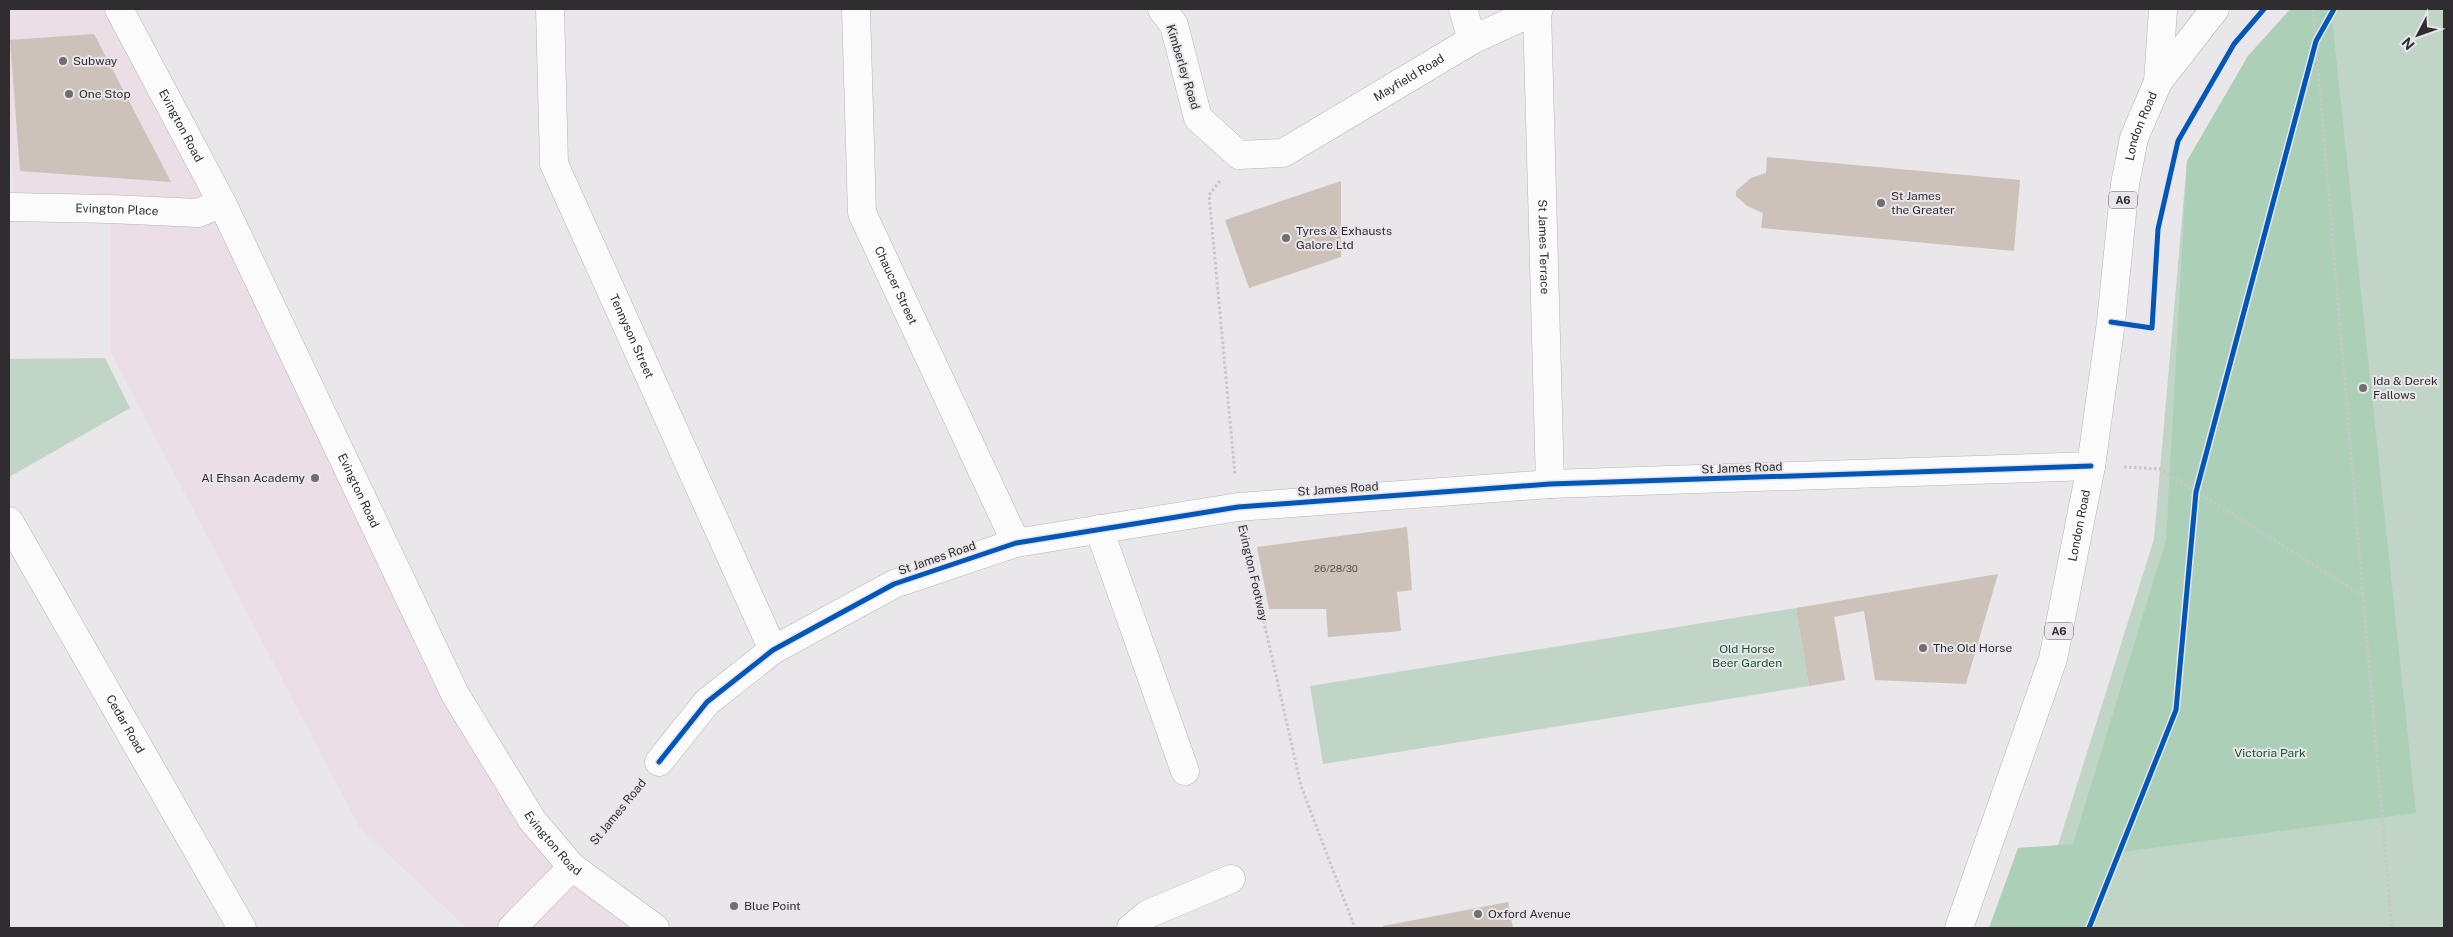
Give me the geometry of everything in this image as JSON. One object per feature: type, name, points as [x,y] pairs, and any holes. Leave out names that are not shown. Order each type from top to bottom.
[{"type":"street","name":"Evington Road","points":[[119,9],[222,203],[455,694],[532,820],[572,867],[655,928]]},
{"type":"street","name":"Tennyson Street","points":[[550,9],[554,164],[773,650]]},
{"type":"street","name":"Chaucer Street","points":[[856,9],[862,213],[1016,542]]},
{"type":"street","name":"Kimberley Road","points":[[1162,9],[1174,26],[1198,118],[1239,155]]},
{"type":"street","points":[[1463,9],[1472,40]]},
{"type":"street","name":"Mayfield Road","points":[[1239,155],[1283,153],[1472,40],[1538,9]]},
{"type":"street","name":"St James Terrace","points":[[1538,9],[1550,484]]},
{"type":"street","name":"London Road","points":[[2158,82],[2163,9]]},
{"type":"street","name":"London Road","points":[[1959,928],[2053,659],[2091,466],[2111,322],[2125,184],[2134,138],[2158,82],[2214,9]]},
{"type":"street","name":"Evington Place","points":[[9,207],[198,213],[222,203]]},
{"type":"street","name":"St James Road","points":[[659,762],[708,702],[773,650],[894,584],[1016,542],[1238,507],[1550,484],[2091,466]]},
{"type":"street","name":"Cedar Road","points":[[9,521],[242,928]]},
{"type":"street","points":[[1099,529],[1185,771]]},
{"type":"street","points":[[512,928],[572,867]]},
{"type":"street","points":[[1131,928],[1148,914],[1231,879]]},
{"type":"path","points":[[2313,9],[2392,928]]},
{"type":"path","points":[[2311,60],[2320,33]]},
{"type":"path","points":[[2091,466],[2160,469],[2363,596]]},
{"type":"path","points":[[2195,502],[2199,482]]},
{"type":"shaded area","points":[[9,9],[119,9],[532,820],[655,928],[467,928],[360,828],[110,351],[110,209],[15,207],[9,126]]},
{"type":"green space","name":"Victoria Park","points":[[2290,9],[2444,9],[2444,928],[2032,928],[2154,539],[2187,161],[2248,56]]},
{"type":"green space","name":"Victoria Park","points":[[2291,9],[2331,9],[2416,813],[2121,852],[2094,928],[1989,928],[2018,848],[2073,844],[2166,540],[2187,161],[2248,56]]},
{"type":"green space","points":[[105,358],[130,408],[9,477],[9,359]]},
{"type":"green space","name":"Old Horse Beer Garden","points":[[1796,608],[1809,686],[1323,764],[1310,686]]},
{"type":"building","name":"One Stop","points":[[94,34],[171,182],[20,171],[10,40]]},
{"type":"building","name":"St James the Greater","points":[[1767,157],[2020,180],[2014,251],[1761,228],[1763,213],[1747,206],[1736,196],[1736,191],[1751,178],[1766,173]]},
{"type":"building","name":"Tyres & Exhausts Galore Ltd","points":[[1341,181],[1341,257],[1249,288],[1225,220]]},
{"type":"building","points":[[1407,527],[1412,590],[1397,592],[1401,631],[1328,637],[1326,609],[1269,609],[1257,547]]},
{"type":"building","name":"The Old Horse","points":[[1998,574],[1966,684],[1875,680],[1864,611],[1834,617],[1845,680],[1809,686],[1796,608]]},
{"type":"building","name":"Oxford Avenue","points":[[1508,902],[1513,928],[1384,928],[1383,926]]},
{"type":"cycle path","points":[[2111,322],[2152,328],[2158,229],[2178,141],[2234,44],[2264,9]]},
{"type":"cycle path","points":[[2089,928],[2176,710],[2196,492],[2316,41],[2334,9]]},
{"type":"cycle path","points":[[659,762],[707,702],[773,650],[894,584],[1016,543],[1238,507],[1550,484],[2091,466]]},
{"type":"place","name":"Subway","points":[[63,61]]},
{"type":"place","name":"One Stop","points":[[69,94]]},
{"type":"place","name":"St James the Greater","points":[[1881,203]]},
{"type":"place","name":"Tyres & Exhausts Galore Ltd","points":[[1286,238]]},
{"type":"place","name":"Ida & Derek Fallows","points":[[2363,388]]},
{"type":"place","name":"Al Ehsan Academy","points":[[315,478]]},
{"type":"place","name":"The Old Horse","points":[[1923,648]]},
{"type":"place","name":"Blue Point","points":[[734,906]]},
{"type":"place","name":"Oxford Avenue","points":[[1478,914]]}]
